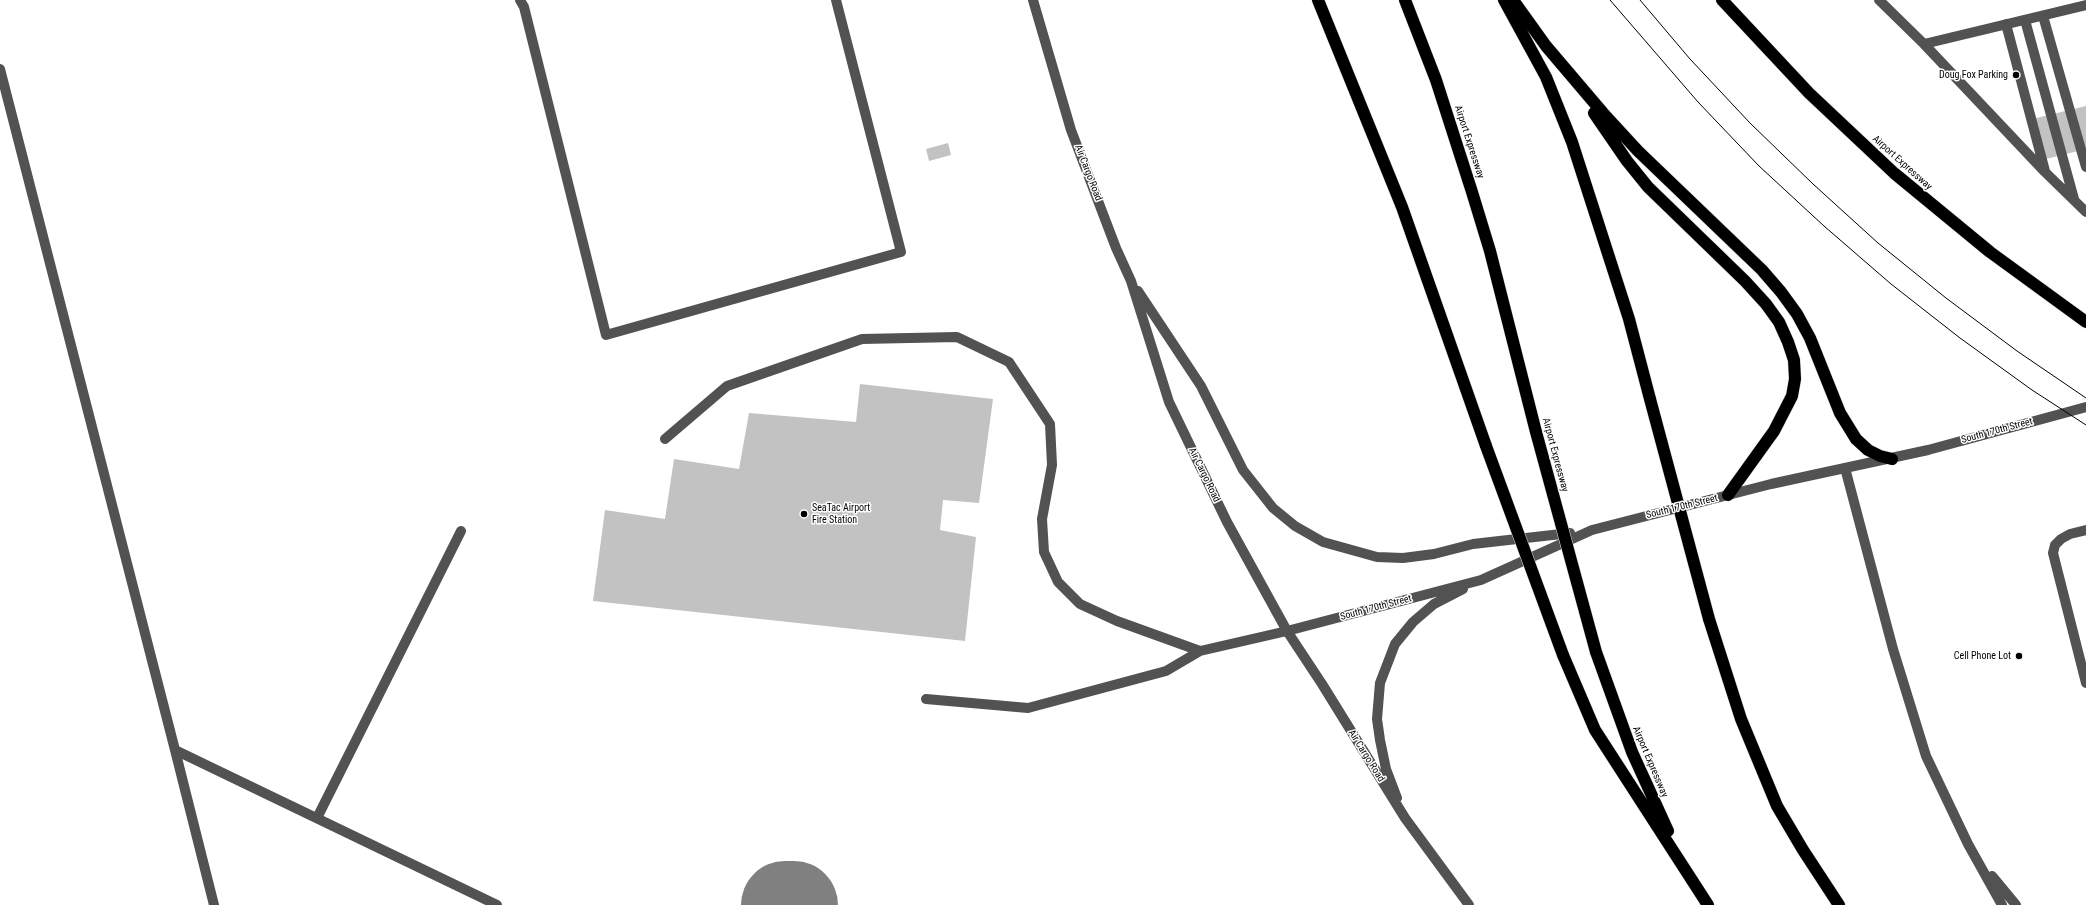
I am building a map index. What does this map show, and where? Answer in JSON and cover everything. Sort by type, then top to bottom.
[{"type":"highway","points":[[1318,0],[1402,207],[1486,446],[1563,655],[1595,730],[1708,905]]},
{"type":"highway","name":"Airport Expressway","points":[[1405,0],[1436,80],[1472,192],[1596,652],[1635,759],[1661,818],[1708,905]]},
{"type":"highway","points":[[1504,0],[1546,76],[1570,135],[1624,305],[1709,620],[1742,719],[1777,806],[1803,850],[1839,905]]},
{"type":"highway","points":[[1512,0],[1568,74],[1627,161],[1644,182],[1745,281],[1779,322],[1788,342],[1794,360],[1795,379],[1792,396],[1774,431],[1728,495]]},
{"type":"highway","name":"Airport Expressway","points":[[1722,0],[1809,93],[1894,173],[1990,252],[2086,322]]},
{"type":"highway","points":[[1568,74],[1638,151],[1762,270],[1781,292],[1797,314],[1810,338],[1840,413],[1856,439],[1868,450],[1880,456],[1892,458]]},
{"type":"street","points":[[520,0],[524,7],[606,335],[901,252],[836,0]]},
{"type":"street","name":"Air Cargo Road","points":[[1033,0],[1071,130],[1130,281],[1169,402],[1227,522],[1287,631],[1322,684],[1405,818],[1469,905]]},
{"type":"street","points":[[1879,0],[1924,44],[2045,172],[2086,212]]},
{"type":"street","points":[[1924,44],[2086,5]]},
{"type":"street","points":[[2043,16],[2086,168]]},
{"type":"street","points":[[2025,20],[2074,200]]},
{"type":"street","points":[[2006,24],[2045,172]]},
{"type":"street","points":[[0,70],[214,905]]},
{"type":"street","points":[[1130,281],[1201,386],[1243,470],[1273,508],[1295,526],[1322,542],[1377,557],[1403,558],[1434,554],[1473,544],[1592,530]]},
{"type":"street","points":[[665,439],[726,386],[862,339],[957,338],[1009,362],[1050,424],[1052,465],[1042,518],[1044,552],[1058,582],[1080,604],[1117,620],[1200,650]]},
{"type":"street","name":"South 170th Street","points":[[1200,650],[1287,631],[1481,580],[1592,530],[1771,484],[1892,458],[2086,407]]},
{"type":"street","points":[[1845,468],[1891,642],[1926,756],[1968,844],[2002,905]]},
{"type":"street","points":[[2086,530],[2070,534],[2060,539],[2055,545],[2053,553],[2086,683]]},
{"type":"street","points":[[317,818],[461,531]]},
{"type":"street","points":[[1405,818],[1386,769],[1380,740],[1377,719],[1380,683],[1395,644],[1413,622],[1434,604],[1481,580]]},
{"type":"street","points":[[926,699],[1028,708],[1166,672],[1200,650]]},
{"type":"street","points":[[175,750],[497,905]]},
{"type":"street","points":[[1968,844],[2000,888],[2016,905]]},
{"type":"building","points":[[2086,106],[2086,149],[2042,160],[2032,119]]},
{"type":"building","points":[[948,143],[951,155],[929,161],[926,149]]},
{"type":"building","name":"SeaTac Airport Fire Station","points":[[860,384],[993,399],[979,503],[943,500],[940,530],[976,537],[965,641],[593,601],[605,510],[665,519],[674,459],[739,469],[749,413],[856,422]]},
{"type":"taxiway","points":[[785,905],[794,905]]},
{"type":"tram line","points":[[1610,0],[1698,102],[1759,166],[1824,226],[1891,284],[1960,338],[2032,390],[2086,425]]},
{"type":"tram line","points":[[1640,0],[1690,59],[1750,123],[1813,184],[1878,243],[1946,298],[2017,351],[2086,398]]},
{"type":"place","name":"Doug Fox Parking","points":[[2016,75]]},
{"type":"place","name":"SeaTac Airport Fire Station","points":[[804,514]]},
{"type":"place","name":"Cell Phone Lot","points":[[2019,656]]}]
